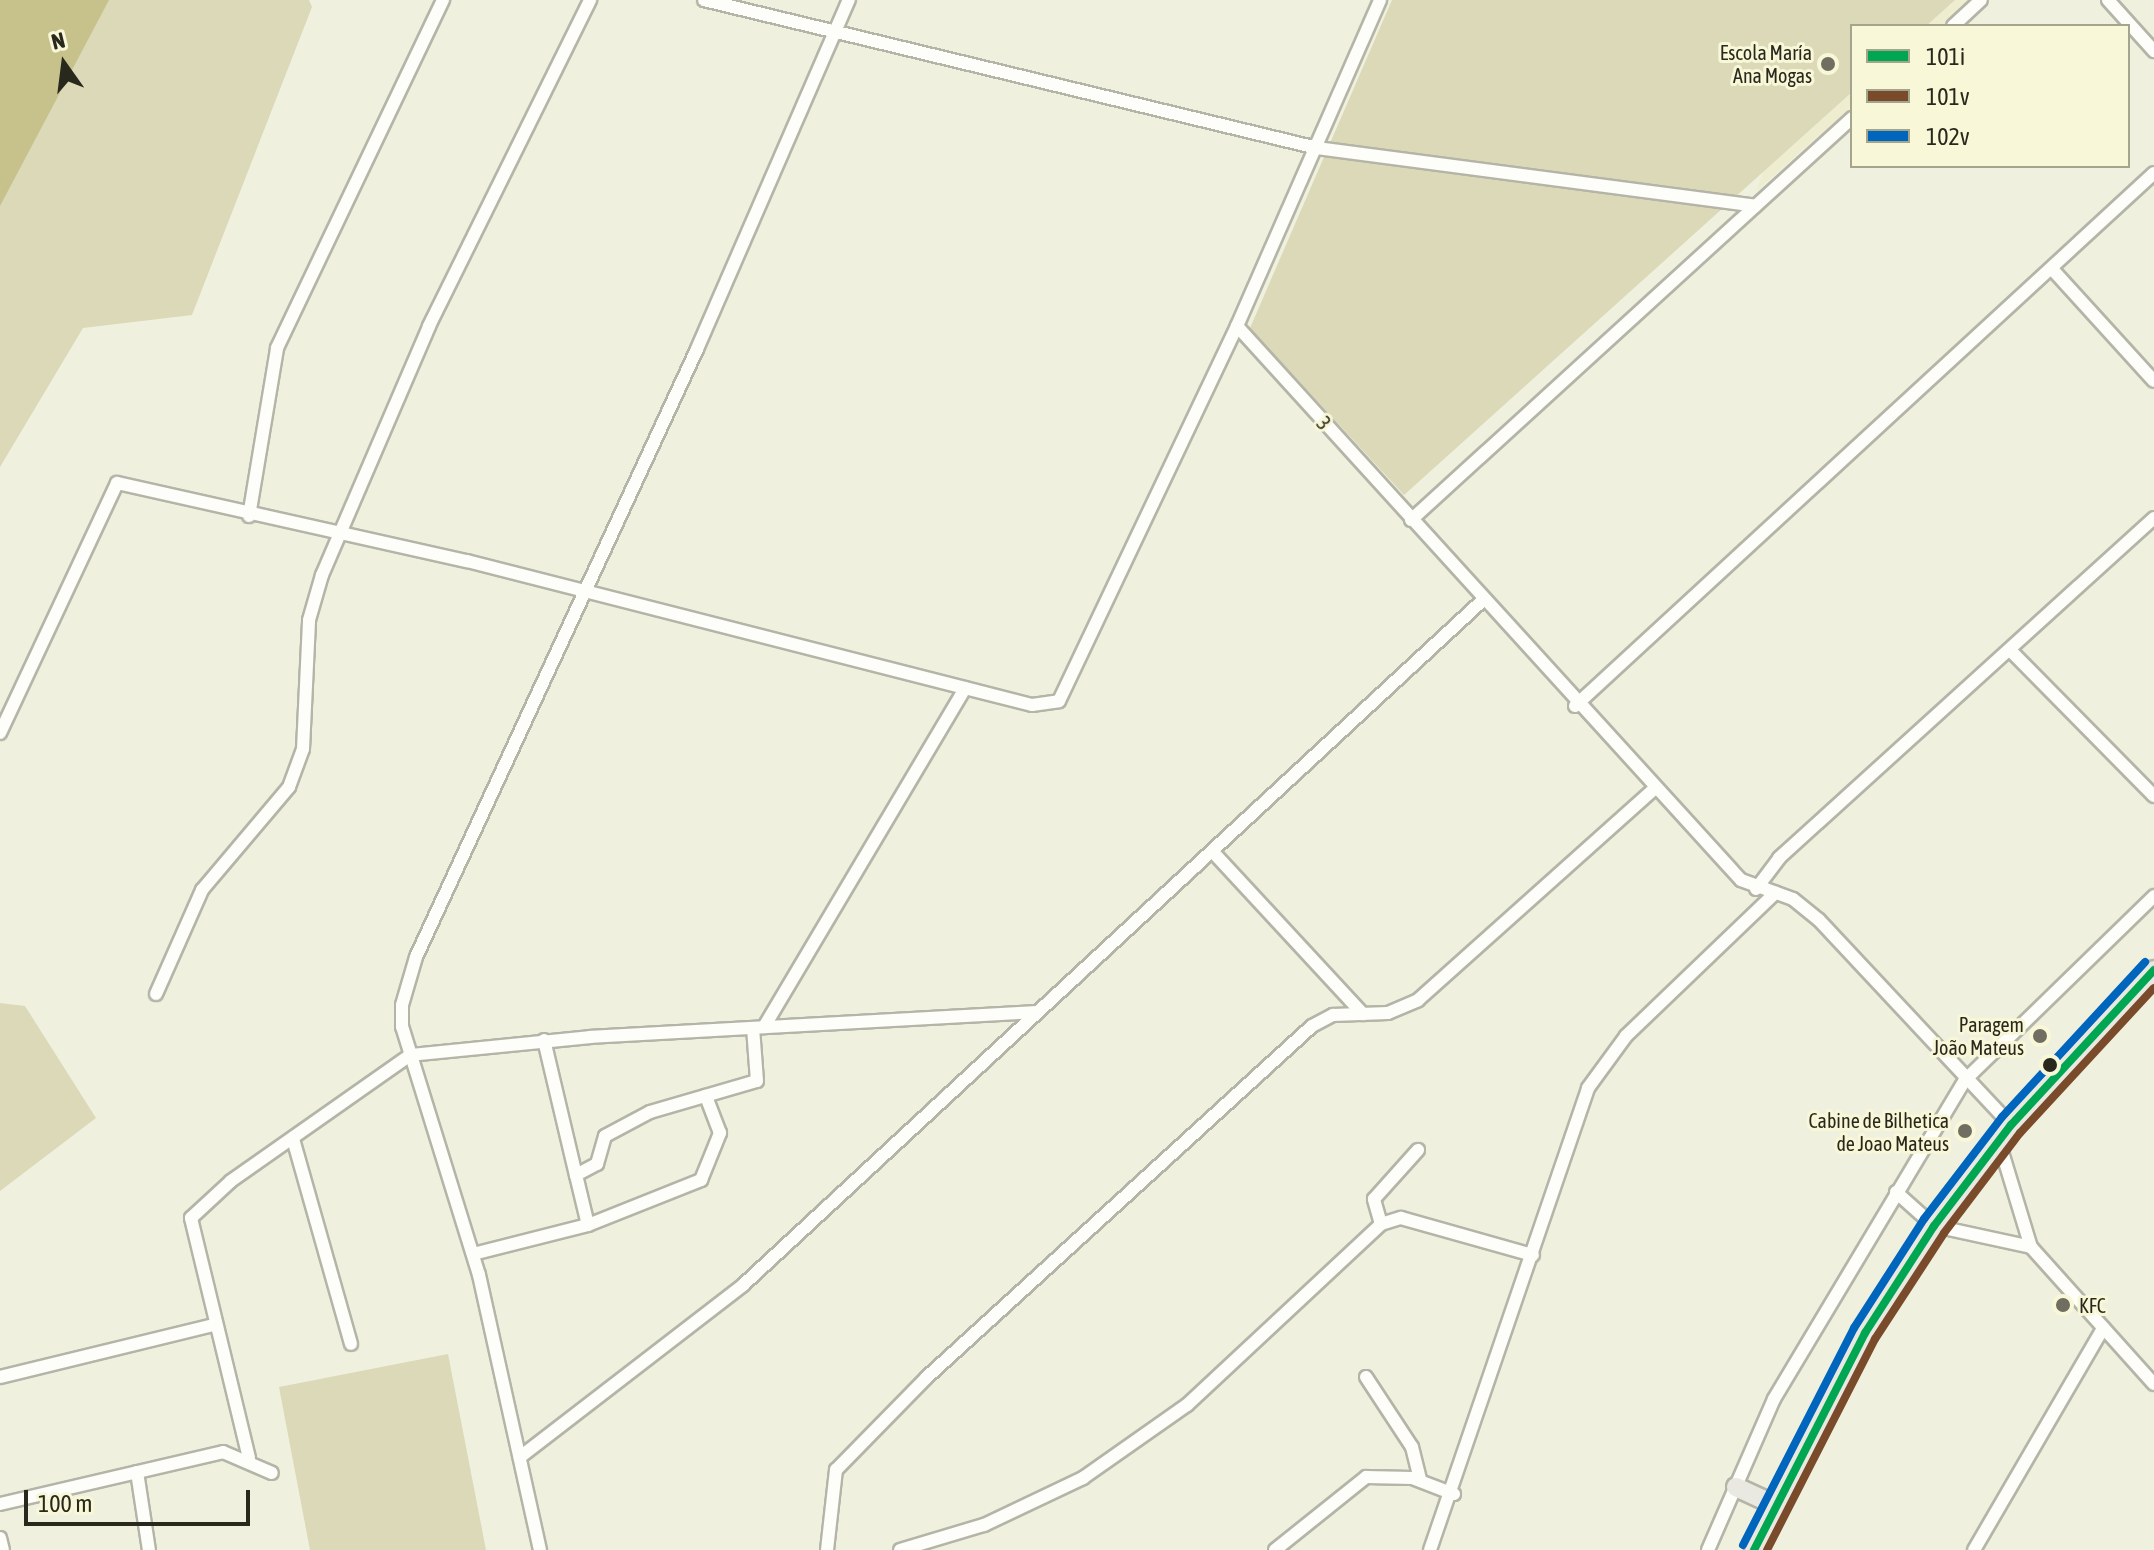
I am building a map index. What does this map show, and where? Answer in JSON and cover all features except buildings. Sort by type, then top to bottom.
[{"type":"main road","points":[[1754,1550],[1865,1333],[1934,1226],[2011,1125],[2154,970]]},
{"type":"main road","points":[[1736,1487],[1775,1505]]},
{"type":"street","points":[[249,516],[277,348],[443,0]]},
{"type":"street","points":[[156,994],[215,869],[289,787],[303,749],[309,620],[340,533],[429,326],[590,0]]},
{"type":"street","points":[[704,0],[1317,148],[1755,206]]},
{"type":"street","points":[[540,1550],[473,1254],[410,1055],[402,1005],[416,957],[586,593],[849,0]]},
{"type":"street","points":[[0,733],[117,483],[249,516],[340,533],[1032,705],[1059,701],[1237,326],[1380,0]]},
{"type":"street","points":[[1955,24],[1981,0]]},
{"type":"street","points":[[2108,0],[2130,24]]},
{"type":"street","points":[[2130,24],[2154,51]]},
{"type":"street","points":[[1411,520],[1850,120]]},
{"type":"street","points":[[1575,706],[2154,173]]},
{"type":"street","points":[[2052,269],[2154,381]]},
{"type":"street","name":"3","points":[[1237,326],[1575,706],[1756,889]]},
{"type":"street","points":[[2011,1125],[1965,1080],[1819,920],[1775,893],[1756,889],[1779,858],[2154,518]]},
{"type":"street","points":[[520,1457],[743,1285],[1483,600]]},
{"type":"street","points":[[2010,650],[2154,796]]},
{"type":"street","points":[[576,1175],[597,1164],[605,1136],[706,1096],[757,1081],[759,1028],[965,688]]},
{"type":"street","points":[[827,1550],[830,1491],[846,1454],[1312,1026],[1333,1015],[1363,1014],[1418,1000],[1654,789]]},
{"type":"street","points":[[1213,852],[1363,1014]]},
{"type":"street","points":[[1430,1550],[1454,1494],[1600,1063],[1775,893]]},
{"type":"street","points":[[1708,1550],[1774,1399],[1965,1080],[2154,896]]},
{"type":"street","points":[[249,1458],[214,1325],[191,1218],[293,1139],[410,1055],[544,1040],[1035,1012]]},
{"type":"street","points":[[544,1040],[588,1225]]},
{"type":"street","points":[[473,1254],[588,1225],[701,1180],[720,1133],[706,1096]]},
{"type":"street","points":[[293,1139],[351,1344]]},
{"type":"street","points":[[1999,1142],[2031,1247],[2154,1384]]},
{"type":"street","points":[[1381,1224],[1374,1199],[1418,1150]]},
{"type":"street","points":[[1896,1192],[1934,1226],[2031,1247]]},
{"type":"street","points":[[900,1550],[984,1525],[1083,1478],[1187,1405],[1381,1224],[1401,1218],[1533,1255]]},
{"type":"street","points":[[0,1377],[214,1325]]},
{"type":"street","points":[[1974,1550],[2103,1328]]},
{"type":"street","points":[[1366,1377],[1412,1447],[1420,1480]]},
{"type":"street","points":[[0,1504],[223,1452],[249,1458],[272,1473]]},
{"type":"street","points":[[137,1472],[149,1550]]},
{"type":"street","points":[[1275,1550],[1366,1477],[1420,1480],[1454,1494]]},
{"type":"street","points":[[0,1538],[3,1550]]},
{"type":"shaded area","points":[[0,0],[309,0],[312,7],[192,315],[83,328],[0,467]]},
{"type":"shaded area","points":[[0,0],[109,0],[0,206]]},
{"type":"shaded area","points":[[1392,0],[1955,0],[1928,24],[1850,24],[1850,94],[1404,495],[1250,328]]},
{"type":"shaded area","name":"Escola María Ana Mogas","points":[[1830,0],[1970,0],[1943,24],[1850,24],[1850,108],[1756,191]]},
{"type":"shaded area","points":[[0,1003],[25,1006],[96,1118],[0,1191]]},
{"type":"shaded area","points":[[448,1354],[486,1550],[310,1550],[279,1387]]},
{"type":"transit line","name":"102v","points":[[1743,1545],[1854,1328],[1924,1219],[2002,1117],[2145,962]]},
{"type":"transit line","name":"101i","points":[[1754,1550],[1865,1333],[1934,1226],[2011,1125],[2154,970]]},
{"type":"transit line","name":"101v","points":[[1767,1550],[1875,1339],[1944,1233],[2020,1133],[2154,988]]},
{"type":"place","name":"Escola María Ana Mogas","points":[[1828,64]]},
{"type":"place","name":"Paragem João Mateus","points":[[2040,1036]]},
{"type":"place","name":"Cabine de Bilhetica de Joao Mateus","points":[[1965,1131]]},
{"type":"place","name":"KFC","points":[[2063,1305]]}]
